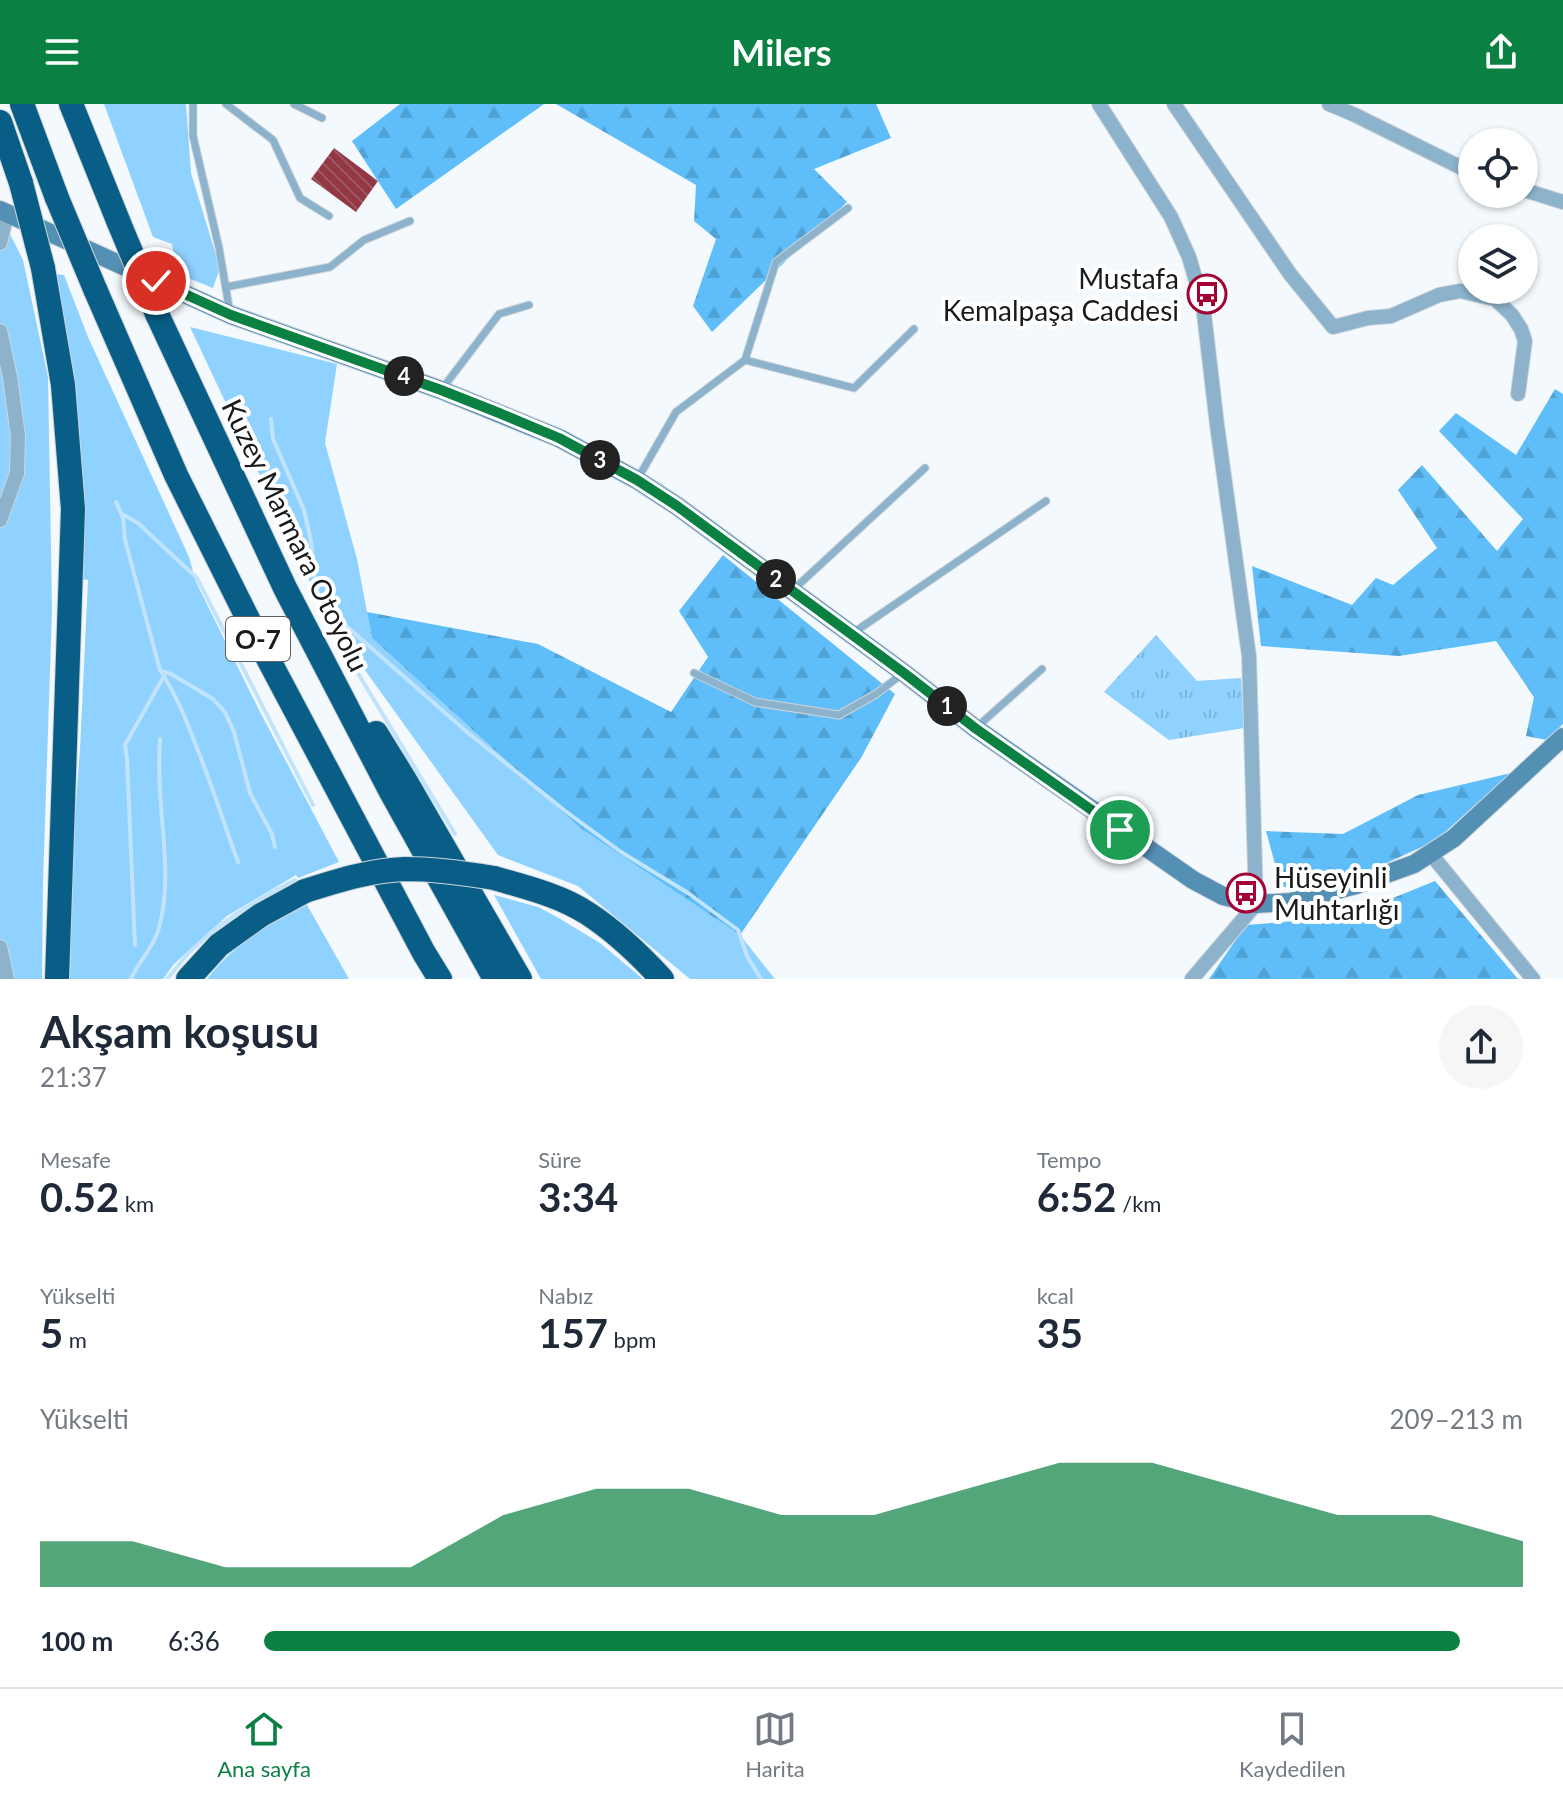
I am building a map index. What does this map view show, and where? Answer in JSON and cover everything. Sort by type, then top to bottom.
[{"type":"highway","name":"O-7","points":[[22,104],[57,198],[176,475],[249,622],[440,979]]},
{"type":"highway","name":"Kuzey Marmara Otoyolu","points":[[71,104],[157,314],[285,588],[391,792],[495,979]]},
{"type":"highway","points":[[0,122],[21,183],[43,268],[63,385],[73,509],[57,979]]},
{"type":"highway","points":[[285,588],[405,780],[520,979]]},
{"type":"highway","points":[[188,979],[219,945],[261,915],[305,891],[366,874],[403,869],[449,871],[494,878],[542,892],[586,912],[624,942],[662,979]]},
{"type":"main road","points":[[4,212],[231,315],[441,390],[559,438],[637,480],[677,506],[975,728],[1193,880],[1223,896],[1256,904],[1291,902],[1356,885],[1414,864],[1454,838],[1563,737]]},
{"type":"street","points":[[1099,104],[1171,217],[1189,257],[1203,305],[1249,656],[1256,904],[1192,979]]},
{"type":"street","points":[[1174,104],[1290,274],[1333,327],[1391,316],[1439,295],[1460,291],[1495,299],[1512,315],[1525,341],[1518,394]]},
{"type":"street","points":[[1329,104],[1458,166]]},
{"type":"street","points":[[1538,194],[1563,202]]},
{"type":"street","points":[[0,243],[4,212]]},
{"type":"street","points":[[0,331],[18,436],[17,473],[0,520]]},
{"type":"street","points":[[1430,853],[1533,979]]},
{"type":"street","points":[[0,947],[7,979]]},
{"type":"lane","points":[[193,104],[193,136],[231,315]]},
{"type":"lane","points":[[226,104],[273,140],[300,198],[329,216]]},
{"type":"lane","points":[[294,104],[322,118]]},
{"type":"lane","points":[[637,480],[676,412],[745,360],[776,262],[848,208]]},
{"type":"lane","points":[[226,287],[330,267],[364,240],[410,221]]},
{"type":"lane","points":[[441,390],[499,314],[529,305]]},
{"type":"lane","points":[[745,360],[854,388],[914,329]]},
{"type":"lane","points":[[792,591],[925,468]]},
{"type":"lane","points":[[851,634],[1046,501]]},
{"type":"lane","points":[[975,728],[1042,669]]},
{"type":"lane","points":[[694,673],[755,702],[839,715],[876,694],[904,673]]},
{"type":"green space","points":[[104,104],[186,104],[191,173],[220,268],[213,288],[178,274],[172,244],[153,237]]},
{"type":"green space","points":[[400,104],[544,104],[396,209],[352,141]]},
{"type":"green space","points":[[556,104],[876,104],[891,138],[814,169],[847,202],[712,332],[693,306],[716,239],[694,221],[696,185]]},
{"type":"green space","points":[[0,225],[8,230],[23,260],[48,377],[52,609],[42,979],[0,979]]},
{"type":"green space","points":[[54,274],[64,275],[88,337],[189,557],[196,582],[339,862],[298,878],[296,875],[227,916],[174,964],[163,979],[70,979],[73,843],[88,580],[82,579]]},
{"type":"green space","points":[[190,327],[337,364],[325,443],[357,559],[372,638],[580,828],[740,935],[775,979],[690,979],[578,886],[498,855],[326,616]]},
{"type":"green space","points":[[1555,389],[1563,394],[1563,724],[1547,740],[1526,736],[1534,697],[1496,641],[1399,656],[1261,646],[1252,566],[1352,605],[1376,578],[1393,585],[1437,548],[1398,490],[1422,465],[1497,551],[1523,519],[1439,431],[1456,413],[1516,455]]},
{"type":"green space","points":[[723,555],[895,694],[861,758],[740,935],[580,828],[372,638],[367,612],[538,644],[671,712],[708,657],[679,611]]},
{"type":"green space","points":[[1156,635],[1197,681],[1241,678],[1244,728],[1169,740],[1104,692]]},
{"type":"green space","points":[[1511,773],[1435,841],[1316,895],[1281,886],[1266,831],[1343,834],[1418,795]]},
{"type":"green space","points":[[1435,881],[1518,979],[1209,979],[1246,925],[1346,917]]},
{"type":"green space","points":[[494,895],[538,907],[557,917],[600,943],[643,979],[541,979]]},
{"type":"green space","points":[[307,905],[349,979],[207,979],[252,936]]},
{"type":"building","points":[[334,148],[378,181],[356,212],[311,179]]},
{"type":"waterway","points":[[271,419],[273,439],[304,510],[315,582],[322,605],[347,655],[455,834]]},
{"type":"waterway","points":[[116,502],[123,518],[125,540],[160,670],[186,720],[238,862]]},
{"type":"waterway","points":[[122,514],[138,523],[197,578],[313,805]]},
{"type":"waterway","points":[[329,621],[344,624],[467,732],[564,810],[738,930],[747,956],[761,979]]},
{"type":"waterway","points":[[161,671],[213,699],[225,712],[234,732],[250,793],[272,834],[275,847]]},
{"type":"waterway","points":[[135,945],[125,745],[164,676]]},
{"type":"waterway","points":[[131,979],[156,937],[162,914],[165,860],[159,776],[160,739]]},
{"type":"waterway","points":[[167,979],[192,950],[219,926],[295,880]]},
{"type":"place","name":"Mustafa Kemalpaşa Caddesi","points":[[1207,294]]},
{"type":"place","name":"Hüseyinli Muhtarlığı","points":[[1246,893]]},
{"type":"route","points":[[156,281],[231,315],[499,413],[559,438],[637,480],[677,506],[975,728],[1120,830]]}]
